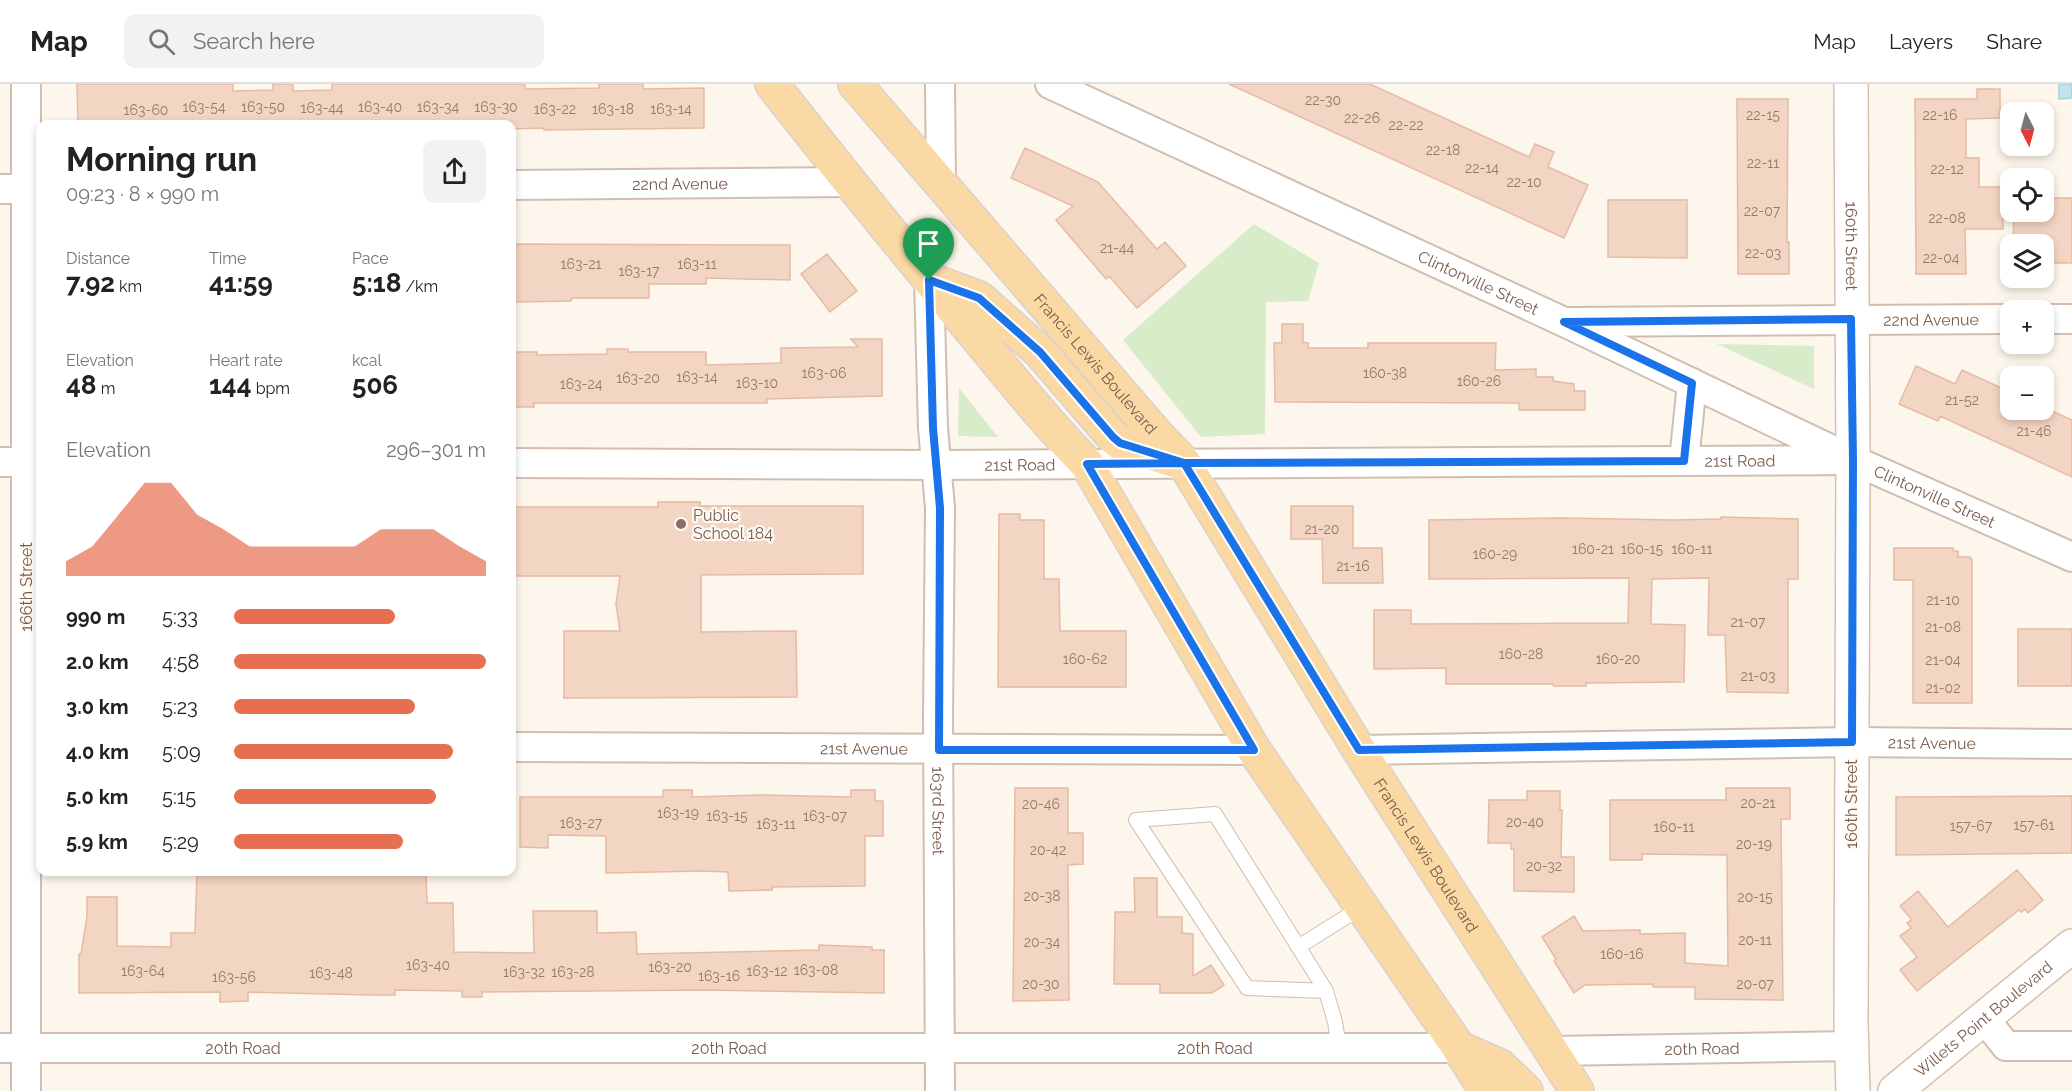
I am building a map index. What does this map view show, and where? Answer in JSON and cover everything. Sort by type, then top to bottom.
[{"type":"main road","points":[[772,84],[929,280],[1062,439],[1087,464],[1254,750],[1459,1048],[1486,1091]]},
{"type":"main road","name":"Francis Lewis Boulevard","points":[[855,84],[1158,436],[1184,463],[1359,750],[1576,1091]]},
{"type":"main road","points":[[929,280],[979,298],[1040,352],[1120,443],[1184,463]]},
{"type":"main road","points":[[1459,1048],[1500,1066],[1526,1091]]},
{"type":"street","name":"166th Street","points":[[26,84],[22,189],[22,744],[13,1048],[26,1091]]},
{"type":"street","points":[[940,84],[941,183]]},
{"type":"street","name":"Clintonville Street","points":[[1050,84],[1564,322],[1853,460],[2072,557]]},
{"type":"street","name":"160th Street","points":[[1851,84],[1853,460],[1851,1046],[1853,1091]]},
{"type":"street","name":"22nd Avenue","points":[[516,185],[849,182]]},
{"type":"street","name":"163rd Street","points":[[929,280],[933,428],[940,508],[940,1091]]},
{"type":"street","name":"22nd Avenue","points":[[1564,322],[2000,319]]},
{"type":"street","points":[[2054,319],[2072,319]]},
{"type":"street","points":[[1684,461],[1692,383]]},
{"type":"street","name":"21st Road","points":[[516,463],[936,465],[1853,460]]},
{"type":"street","name":"21st Avenue","points":[[1359,750],[1852,742],[2072,744]]},
{"type":"street","name":"21st Avenue","points":[[516,747],[1254,750]]},
{"type":"street","name":"Willets Point Boulevard","points":[[1895,1091],[2072,946]]},
{"type":"street","points":[[1984,1018],[2006,1046],[2072,1046]]},
{"type":"street","name":"20th Road","points":[[1552,1051],[1851,1046]]},
{"type":"street","name":"20th Road","points":[[13,1048],[1459,1048]]},
{"type":"lane","points":[[1326,991],[1247,988],[1136,820],[1215,814],[1326,991],[1339,1047]]},
{"type":"lane","points":[[1298,947],[1362,908]]},
{"type":"green space","points":[[1254,224],[1319,263],[1308,301],[1266,302],[1265,434],[1201,437],[1123,340]]},
{"type":"green space","points":[[1717,344],[1814,346],[1814,389]]},
{"type":"green space","points":[[959,388],[998,437],[958,436]]},
{"type":"water","points":[[2059,84],[2072,84],[2072,98],[2059,99]]},
{"type":"building","points":[[77,84],[233,84],[233,91],[273,90],[273,84],[293,84],[293,91],[332,90],[332,84],[525,84],[525,89],[599,88],[599,84],[643,84],[643,89],[704,88],[704,128],[516,129],[516,120],[78,120]]},
{"type":"building","points":[[1229,84],[1370,84],[1529,157],[1535,144],[1554,152],[1548,167],[1588,185],[1564,238]]},
{"type":"building","points":[[1977,89],[2000,89],[2000,118],[1966,119],[1966,158],[1979,158],[1979,187],[2000,187],[2000,222],[2003,222],[2003,229],[1965,229],[1966,274],[1916,274],[1915,99],[1977,99]]},
{"type":"building","points":[[1737,99],[1788,99],[1787,242],[1789,242],[1789,274],[1738,274]]},
{"type":"building","points":[[1025,148],[1098,182],[1157,249],[1165,242],[1186,266],[1137,308],[1109,276],[1106,279],[1056,220],[1073,206],[1011,178]]},
{"type":"building","points":[[2054,198],[2072,198],[2072,263],[2054,263],[2054,234],[2013,234],[2014,222],[2054,222]]},
{"type":"building","points":[[1608,200],[1687,200],[1687,258],[1608,257]]},
{"type":"building","points":[[516,244],[790,245],[790,280],[706,278],[706,284],[649,284],[649,298],[572,298],[571,301],[516,302]]},
{"type":"building","points":[[827,254],[857,291],[830,312],[801,274]]},
{"type":"building","points":[[1282,324],[1303,324],[1303,342],[1308,343],[1308,348],[1368,348],[1368,343],[1496,343],[1495,370],[1536,369],[1536,377],[1553,377],[1553,381],[1574,384],[1574,391],[1585,391],[1585,410],[1519,410],[1519,403],[1275,402],[1274,343],[1282,343]]},
{"type":"building","points":[[851,339],[882,339],[882,396],[767,399],[767,403],[534,403],[534,407],[516,407],[516,352],[537,352],[537,355],[607,354],[607,349],[628,349],[628,352],[706,352],[706,365],[781,363],[781,348],[858,347]]},
{"type":"building","points":[[1916,366],[1955,384],[1962,370],[2000,387],[2000,420],[2054,420],[2054,412],[2072,420],[2072,477],[1940,416],[1938,421],[1899,404]]},
{"type":"building","points":[[658,502],[700,502],[700,506],[863,506],[863,574],[701,575],[701,632],[796,631],[797,697],[564,698],[564,631],[620,631],[616,604],[620,576],[516,576],[516,507],[658,507]]},
{"type":"building","points":[[1291,506],[1353,506],[1353,548],[1382,548],[1383,583],[1323,583],[1322,539],[1291,539]]},
{"type":"building","points":[[999,514],[1020,514],[1020,520],[1044,520],[1044,579],[1059,579],[1060,631],[1126,631],[1126,687],[998,687]]},
{"type":"building","points":[[1721,517],[1798,519],[1798,579],[1788,579],[1788,693],[1727,692],[1725,635],[1708,635],[1709,578],[1652,579],[1651,624],[1685,625],[1684,682],[1586,683],[1586,686],[1446,684],[1446,668],[1374,669],[1374,610],[1411,610],[1411,624],[1628,623],[1629,578],[1429,579],[1429,520],[1561,518],[1674,520],[1721,519]]},
{"type":"building","points":[[1894,548],[1953,548],[1953,551],[1958,551],[1958,557],[1970,557],[1972,560],[1972,703],[1913,703],[1913,580],[1894,580]]},
{"type":"building","points":[[2018,629],[2072,629],[2072,686],[2018,686]]},
{"type":"building","points":[[1015,788],[1068,788],[1068,833],[1083,833],[1083,864],[1068,865],[1069,1000],[1013,1001]]},
{"type":"building","points":[[1726,788],[1790,788],[1790,819],[1781,819],[1783,1000],[1695,999],[1695,987],[1653,987],[1653,984],[1585,985],[1574,993],[1542,937],[1574,916],[1583,931],[1640,930],[1640,934],[1685,933],[1685,963],[1728,966],[1727,855],[1642,854],[1642,860],[1610,860],[1610,800],[1726,800]]},
{"type":"building","points":[[663,790],[692,790],[692,797],[761,795],[851,797],[851,790],[875,790],[875,801],[883,801],[883,836],[865,836],[865,886],[772,887],[772,890],[729,891],[728,872],[606,873],[606,836],[548,835],[548,848],[520,847],[520,797],[663,797]]},
{"type":"building","points":[[1527,791],[1560,791],[1561,857],[1574,857],[1574,892],[1514,891],[1514,849],[1511,849],[1511,843],[1488,843],[1489,800],[1527,800]]},
{"type":"building","points":[[2072,796],[2072,853],[1896,855],[1896,797]]},
{"type":"building","points":[[2017,870],[2043,900],[2028,913],[2025,909],[2021,912],[2019,910],[1917,991],[1900,970],[1917,957],[1900,936],[1911,928],[1907,923],[1912,920],[1900,906],[1918,891],[1948,927]]},
{"type":"building","points":[[197,876],[426,876],[427,903],[453,903],[454,952],[534,953],[533,911],[597,911],[597,933],[636,932],[637,954],[819,950],[819,945],[872,947],[872,950],[884,950],[884,993],[705,990],[482,992],[482,997],[462,997],[462,991],[395,990],[395,995],[248,992],[248,1001],[220,1002],[220,992],[79,993],[79,954],[81,954],[87,916],[87,897],[117,897],[117,946],[171,947],[171,933],[195,933]]},
{"type":"building","points":[[1134,878],[1157,878],[1157,917],[1182,917],[1182,933],[1193,934],[1193,976],[1211,965],[1224,985],[1212,993],[1160,993],[1160,984],[1114,984],[1115,912],[1135,912]]},
{"type":"place","name":"Public School 184","points":[[681,524]]},
{"type":"route","points":[[929,280],[933,428],[940,508],[939,750],[1254,750],[1087,464],[1184,463],[1359,750],[1852,742],[1851,319],[1564,322],[1692,383],[1684,461],[1184,463],[1120,443],[1040,352],[979,298],[929,280]]}]
